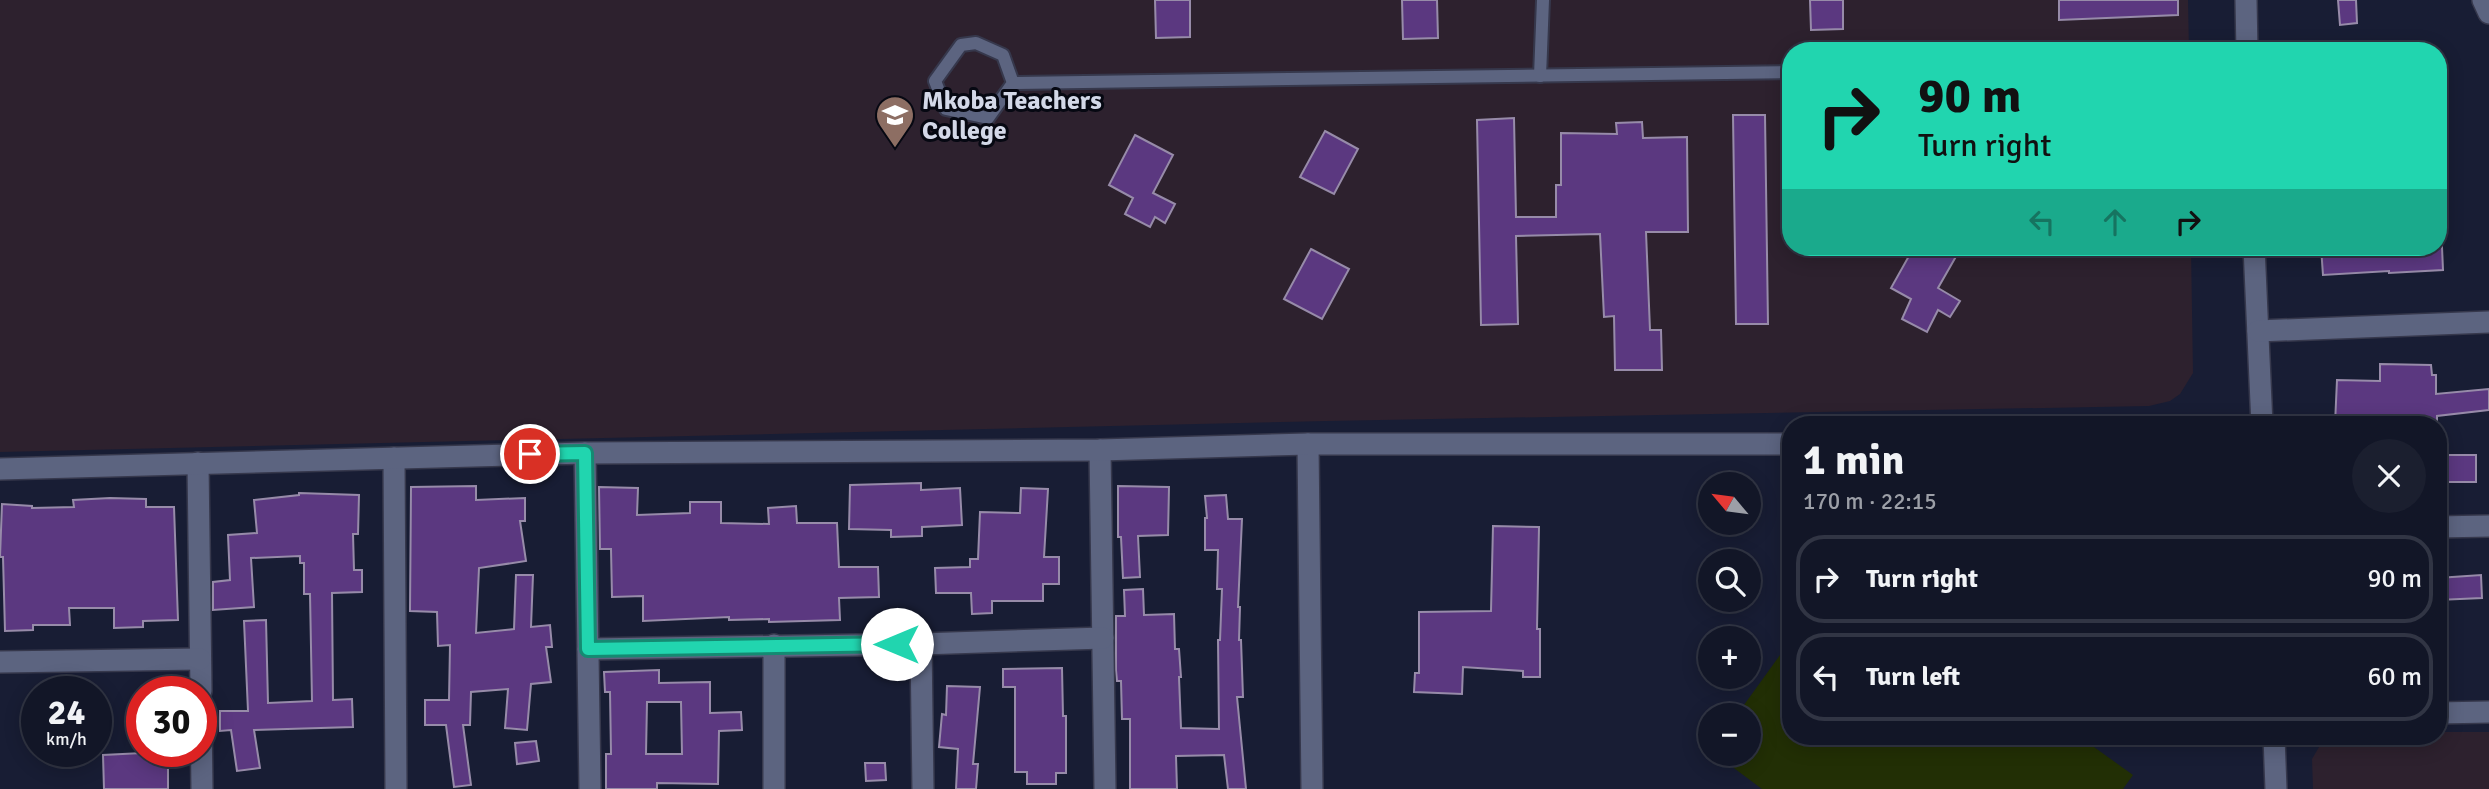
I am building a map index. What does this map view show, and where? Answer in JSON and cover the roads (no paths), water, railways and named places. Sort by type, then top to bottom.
[{"type":"street","points":[[2246,0],[2247,42]]},
{"type":"street","points":[[2483,0],[2489,13]]},
{"type":"street","points":[[2254,256],[2262,416]]},
{"type":"street","points":[[2258,331],[2489,322]]},
{"type":"street","points":[[0,469],[585,453],[1100,450],[1308,444],[1782,444]]},
{"type":"street","points":[[1308,444],[1312,789]]},
{"type":"street","points":[[1100,450],[1105,789]]},
{"type":"street","points":[[585,453],[590,789]]},
{"type":"street","points":[[394,458],[396,789]]},
{"type":"street","points":[[198,463],[201,676]]},
{"type":"street","points":[[2447,527],[2489,526]]},
{"type":"street","points":[[588,649],[921,644],[1103,638]]},
{"type":"street","points":[[921,644],[923,789]]},
{"type":"street","points":[[774,645],[774,789]]},
{"type":"street","points":[[0,662],[200,659]]},
{"type":"street","points":[[2447,713],[2489,712]]},
{"type":"street","points":[[2274,745],[2276,789]]},
{"type":"street","points":[[202,767],[202,789]]},
{"type":"lane","points":[[1540,76],[1543,0]]},
{"type":"lane","points":[[976,43],[1003,55],[1013,83],[988,118],[946,109],[935,81],[961,45],[976,43]]},
{"type":"lane","points":[[1013,83],[1782,72]]},
{"type":"place","name":"Mkoba Teachers College","points":[[895,149]]}]
